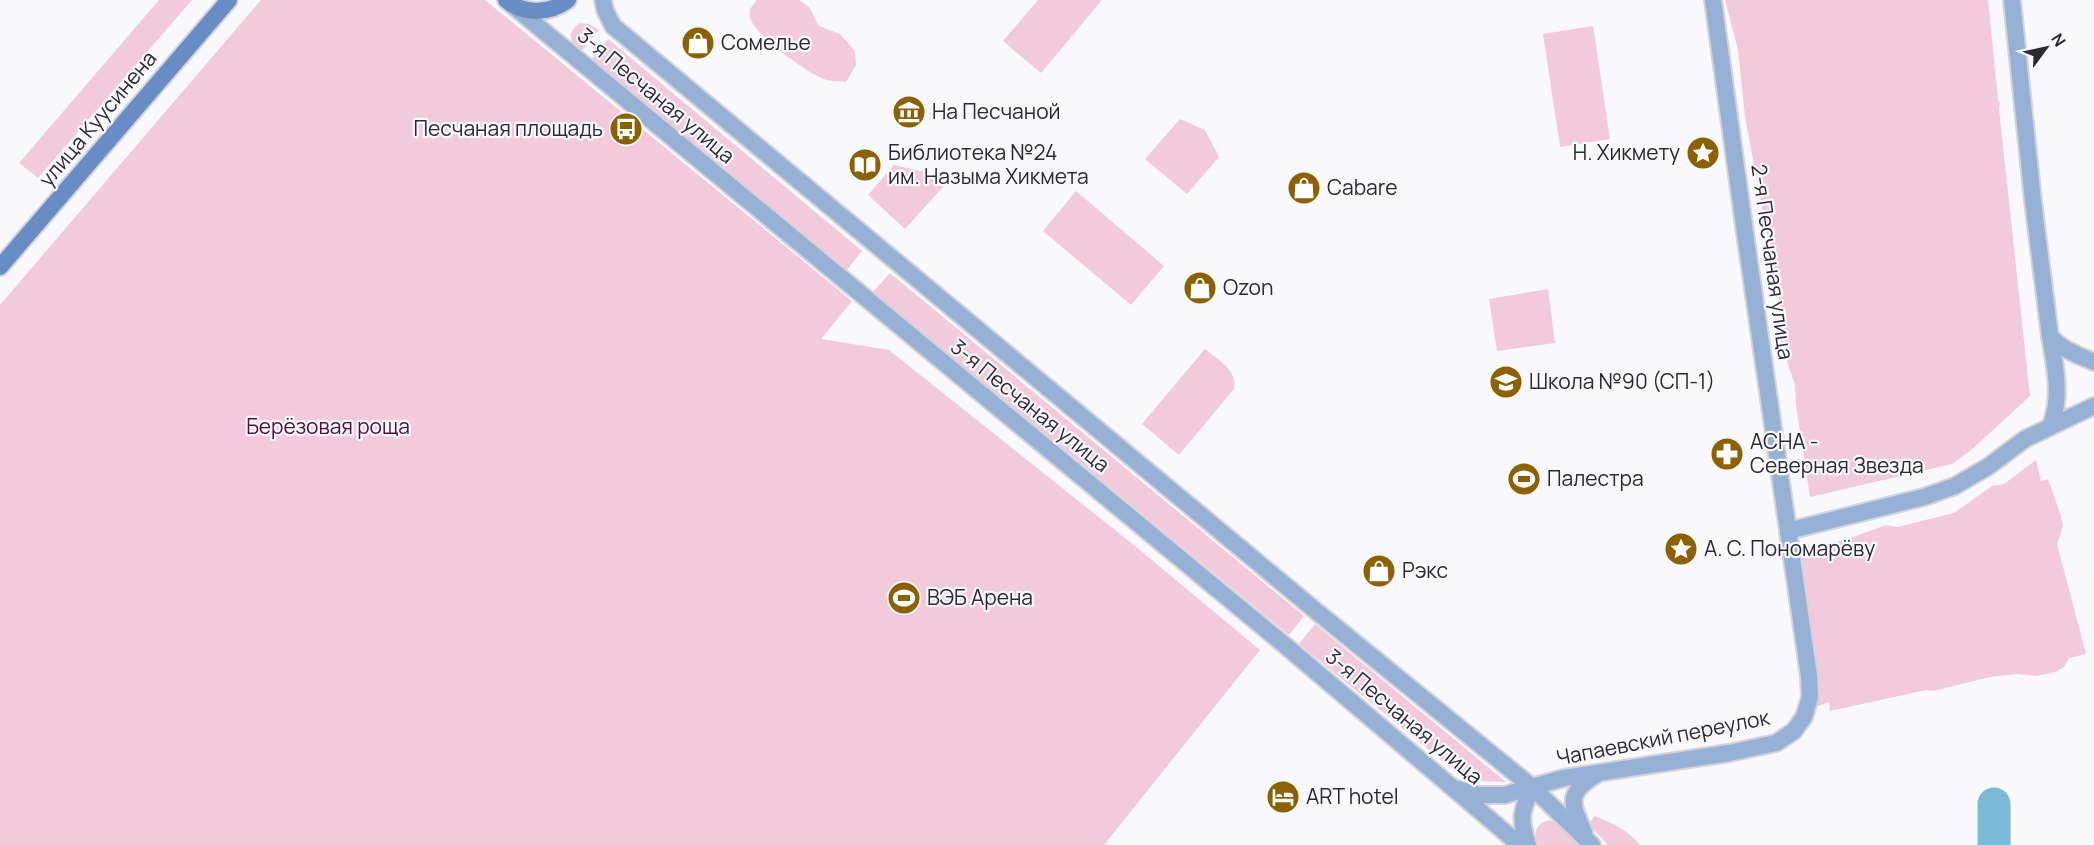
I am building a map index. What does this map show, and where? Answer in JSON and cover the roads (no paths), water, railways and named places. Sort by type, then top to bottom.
[{"type":"main road","name":"улица Куусинена","points":[[0,267],[229,0]]},
{"type":"main road","points":[[508,2],[526,10],[543,11],[555,9],[568,0]]},
{"type":"street","name":"3-я Песчаная улица","points":[[603,0],[605,10],[614,26],[1532,787],[1590,843]]},
{"type":"street","name":"2-я Песчаная улица","points":[[1713,0],[1788,531]]},
{"type":"street","points":[[2012,0],[2033,201],[2058,390],[2056,412],[2051,425]]},
{"type":"street","name":"3-я Песчаная улица","points":[[508,2],[1279,640],[1520,845]]},
{"type":"street","points":[[2050,336],[2067,351],[2094,362]]},
{"type":"street","points":[[1788,531],[1924,497],[1955,486],[1989,466],[2025,439],[2094,406]]},
{"type":"street","name":"Чапаевский переулок","points":[[1454,788],[1478,795],[1505,795],[1564,778],[1729,753],[1776,743],[1794,731],[1804,717],[1810,697],[1788,531]]},
{"type":"street","points":[[1590,843],[1572,801],[1575,792],[1583,783],[1601,772]]},
{"type":"street","points":[[1528,845],[1523,831],[1522,810],[1532,787]]},
{"type":"waterway","points":[[1994,804],[1994,845]]},
{"type":"place","name":"Сомелье","points":[[698,43]]},
{"type":"place","name":"На Песчаной","points":[[909,112]]},
{"type":"place","name":"Песчаная площадь","points":[[626,129]]},
{"type":"place","name":"Н. Хикмету","points":[[1703,153]]},
{"type":"place","name":"Библиотека №24 им. Назыма Хикмета","points":[[865,165]]},
{"type":"place","name":"Cabare","points":[[1304,188]]},
{"type":"place","name":"Ozon","points":[[1200,288]]},
{"type":"place","name":"Школа №90 (СП-1)","points":[[1506,382]]},
{"type":"place","name":"АСНА - Северная Звезда","points":[[1727,454]]},
{"type":"place","name":"Палестра","points":[[1524,479]]},
{"type":"place","name":"А. С. Пономарёву","points":[[1681,549]]},
{"type":"place","name":"Рэкс","points":[[1379,571]]},
{"type":"place","name":"ВЭБ Арена","points":[[904,598]]},
{"type":"place","name":"ART hotel","points":[[1283,797]]},
{"type":"park label","name":"Берёзовая роща","points":[[328,427]]}]
